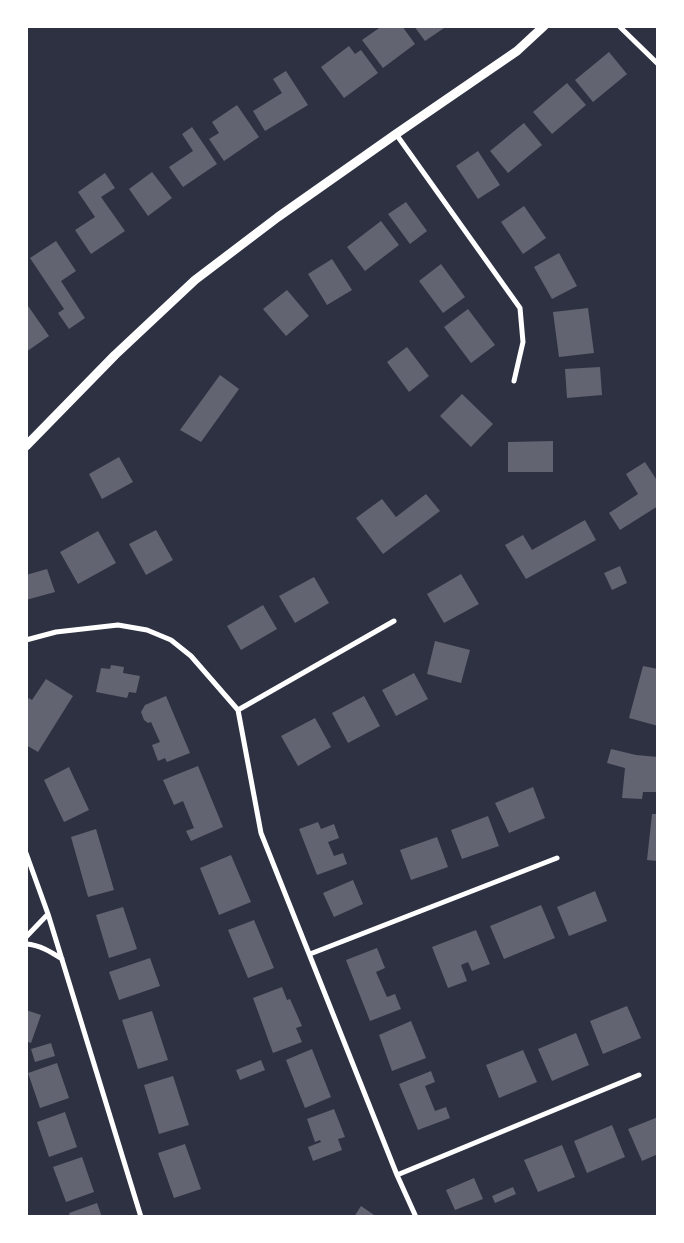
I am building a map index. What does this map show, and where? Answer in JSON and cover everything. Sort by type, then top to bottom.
[{"type":"street","points":[[26,446],[108,362],[195,280],[278,217],[517,51],[544,26]]},
{"type":"street","points":[[619,26],[658,64]]},
{"type":"street","points":[[396,134],[520,308],[523,342],[514,381]]},
{"type":"street","points":[[238,710],[394,621]]},
{"type":"street","points":[[26,640],[56,632],[118,625],[147,630],[171,640],[191,656],[238,710],[261,833],[397,1175],[416,1217]]},
{"type":"street","points":[[26,853],[48,914],[141,1217]]},
{"type":"street","points":[[310,954],[557,858]]},
{"type":"street","points":[[26,937],[48,914]]},
{"type":"street","points":[[26,944],[33,944],[62,959]]},
{"type":"street","points":[[397,1175],[639,1075]]},
{"type":"building","points":[[382,26],[402,26],[415,44],[383,68],[362,40]]},
{"type":"building","points":[[414,26],[447,26],[425,41]]},
{"type":"building","points":[[349,46],[355,54],[361,50],[378,73],[344,98],[321,67]]},
{"type":"building","points":[[609,52],[627,74],[593,102],[575,80]]},
{"type":"building","points":[[286,71],[308,105],[265,131],[253,111],[282,93],[273,79]]},
{"type":"building","points":[[567,83],[586,105],[552,134],[533,112]]},
{"type":"building","points":[[237,105],[259,137],[224,161],[209,139],[219,133],[212,122]]},
{"type":"building","points":[[524,123],[542,145],[508,173],[490,151]]},
{"type":"building","points":[[192,127],[217,164],[183,187],[169,167],[193,151],[182,134]]},
{"type":"building","points":[[478,151],[500,185],[478,199],[456,166]]},
{"type":"building","points":[[152,172],[172,198],[148,216],[129,189]]},
{"type":"building","points":[[105,173],[115,188],[101,197],[125,231],[91,254],[75,230],[95,217],[78,192]]},
{"type":"building","points":[[406,202],[427,231],[410,244],[388,214]]},
{"type":"building","points":[[524,206],[546,238],[523,254],[501,222]]},
{"type":"building","points":[[381,221],[399,245],[365,271],[347,247]]},
{"type":"building","points":[[56,241],[76,271],[61,281],[85,318],[69,329],[58,313],[64,309],[30,258]]},
{"type":"building","points":[[559,253],[577,286],[552,299],[534,267]]},
{"type":"building","points":[[332,259],[352,290],[327,305],[308,274]]},
{"type":"building","points":[[441,264],[465,297],[443,313],[419,281]]},
{"type":"building","points":[[287,290],[309,316],[286,336],[263,309]]},
{"type":"building","points":[[26,303],[49,336],[26,352]]},
{"type":"building","points":[[588,308],[594,353],[559,357],[553,312]]},
{"type":"building","points":[[468,309],[495,345],[471,363],[444,327]]},
{"type":"building","points":[[407,347],[429,376],[409,392],[387,362]]},
{"type":"building","points":[[600,367],[602,395],[567,398],[565,369]]},
{"type":"building","points":[[220,375],[239,389],[201,442],[180,430]]},
{"type":"building","points":[[462,394],[493,424],[471,447],[440,416]]},
{"type":"building","points":[[553,441],[553,472],[508,472],[508,442]]},
{"type":"building","points":[[119,457],[133,482],[102,499],[89,474]]},
{"type":"building","points":[[645,462],[658,482],[658,506],[620,530],[609,513],[638,494],[626,474]]},
{"type":"building","points":[[426,494],[440,511],[383,554],[356,518],[382,499],[396,517]]},
{"type":"building","points":[[585,520],[596,540],[526,579],[505,545],[523,535],[532,550]]},
{"type":"building","points":[[156,530],[173,560],[146,575],[129,544]]},
{"type":"building","points":[[98,531],[116,563],[78,584],[60,552]]},
{"type":"building","points":[[620,566],[627,583],[612,590],[604,573]]},
{"type":"building","points":[[47,569],[55,592],[26,600],[26,575]]},
{"type":"building","points":[[461,574],[479,604],[444,623],[427,594]]},
{"type":"building","points":[[314,577],[329,603],[295,623],[279,596]]},
{"type":"building","points":[[263,605],[277,629],[241,650],[227,626]]},
{"type":"building","points":[[435,641],[470,650],[461,683],[427,674]]},
{"type":"building","points":[[111,665],[124,667],[123,673],[140,676],[136,693],[129,692],[127,698],[96,692],[101,668],[110,669]]},
{"type":"building","points":[[643,666],[658,669],[658,726],[629,718]]},
{"type":"building","points":[[414,673],[428,699],[396,716],[382,690]]},
{"type":"building","points":[[46,679],[73,696],[38,752],[26,745],[26,702],[29,698],[32,700]]},
{"type":"building","points":[[166,696],[190,753],[167,762],[165,758],[158,761],[152,745],[160,742],[151,722],[148,723],[144,720],[141,712],[145,705]]},
{"type":"building","points":[[364,696],[380,726],[348,743],[332,713]]},
{"type":"building","points":[[315,718],[331,747],[298,766],[281,736]]},
{"type":"building","points":[[611,749],[636,755],[658,757],[658,792],[643,792],[642,799],[622,798],[625,768],[607,763]]},
{"type":"building","points":[[198,766],[223,827],[191,841],[186,831],[194,828],[183,801],[174,805],[163,780]]},
{"type":"building","points":[[69,767],[89,810],[64,822],[44,780]]},
{"type":"building","points":[[533,787],[545,818],[509,833],[495,803]]},
{"type":"building","points":[[652,814],[658,814],[658,861],[647,860]]},
{"type":"building","points":[[488,816],[499,846],[462,859],[451,830]]},
{"type":"building","points":[[318,822],[321,829],[334,824],[339,838],[328,842],[334,856],[343,853],[347,864],[317,875],[299,829]]},
{"type":"building","points":[[96,829],[114,890],[88,897],[71,837]]},
{"type":"building","points":[[437,837],[448,867],[411,880],[400,850]]},
{"type":"building","points":[[231,855],[251,902],[219,915],[200,868]]},
{"type":"building","points":[[353,880],[363,904],[334,917],[323,893]]},
{"type":"building","points":[[595,891],[607,921],[569,936],[557,907]]},
{"type":"building","points":[[541,905],[555,938],[504,959],[490,926]]},
{"type":"building","points":[[123,907],[137,949],[109,958],[96,915]]},
{"type":"building","points":[[254,920],[274,968],[248,978],[228,930]]},
{"type":"building","points":[[476,930],[490,964],[472,971],[468,962],[461,965],[467,981],[448,988],[432,947]]},
{"type":"building","points":[[377,948],[385,968],[376,972],[387,997],[395,994],[401,1009],[370,1021],[346,960]]},
{"type":"building","points":[[150,958],[160,986],[119,1000],[109,972]]},
{"type":"building","points":[[282,987],[287,1000],[290,999],[302,1026],[296,1028],[302,1042],[273,1053],[253,998]]},
{"type":"building","points":[[627,1006],[641,1038],[603,1054],[590,1021]]},
{"type":"building","points":[[26,1010],[41,1015],[31,1043],[26,1041]]},
{"type":"building","points":[[152,1011],[168,1060],[138,1069],[122,1020]]},
{"type":"building","points":[[411,1021],[426,1058],[392,1071],[379,1035]]},
{"type":"building","points":[[576,1033],[589,1065],[552,1081],[538,1049]]},
{"type":"building","points":[[51,1043],[55,1056],[35,1062],[31,1049]]},
{"type":"building","points":[[312,1049],[331,1097],[305,1108],[286,1060]]},
{"type":"building","points":[[523,1050],[537,1082],[499,1098],[486,1065]]},
{"type":"building","points":[[261,1060],[265,1070],[240,1080],[236,1070]]},
{"type":"building","points":[[57,1063],[69,1098],[40,1108],[28,1073]]},
{"type":"building","points":[[431,1071],[435,1082],[425,1086],[435,1111],[446,1107],[450,1118],[418,1130],[399,1084]]},
{"type":"building","points":[[173,1076],[189,1125],[159,1134],[144,1085]]},
{"type":"building","points":[[334,1109],[345,1137],[338,1139],[342,1150],[313,1161],[308,1147],[321,1142],[320,1140],[315,1142],[307,1119]]},
{"type":"building","points":[[65,1112],[77,1147],[49,1157],[37,1122]]},
{"type":"building","points":[[658,1117],[658,1154],[642,1161],[628,1129]]},
{"type":"building","points":[[612,1125],[625,1157],[587,1173],[574,1141]]},
{"type":"building","points":[[185,1144],[201,1189],[174,1198],[158,1153]]},
{"type":"building","points":[[562,1145],[575,1177],[538,1192],[524,1160]]},
{"type":"building","points":[[82,1157],[94,1192],[66,1202],[53,1167]]},
{"type":"building","points":[[474,1178],[483,1199],[455,1210],[446,1190]]},
{"type":"building","points":[[513,1187],[516,1194],[495,1203],[492,1196]]},
{"type":"building","points":[[97,1203],[102,1217],[70,1217],[69,1213]]},
{"type":"building","points":[[361,1206],[377,1217],[354,1217]]}]
